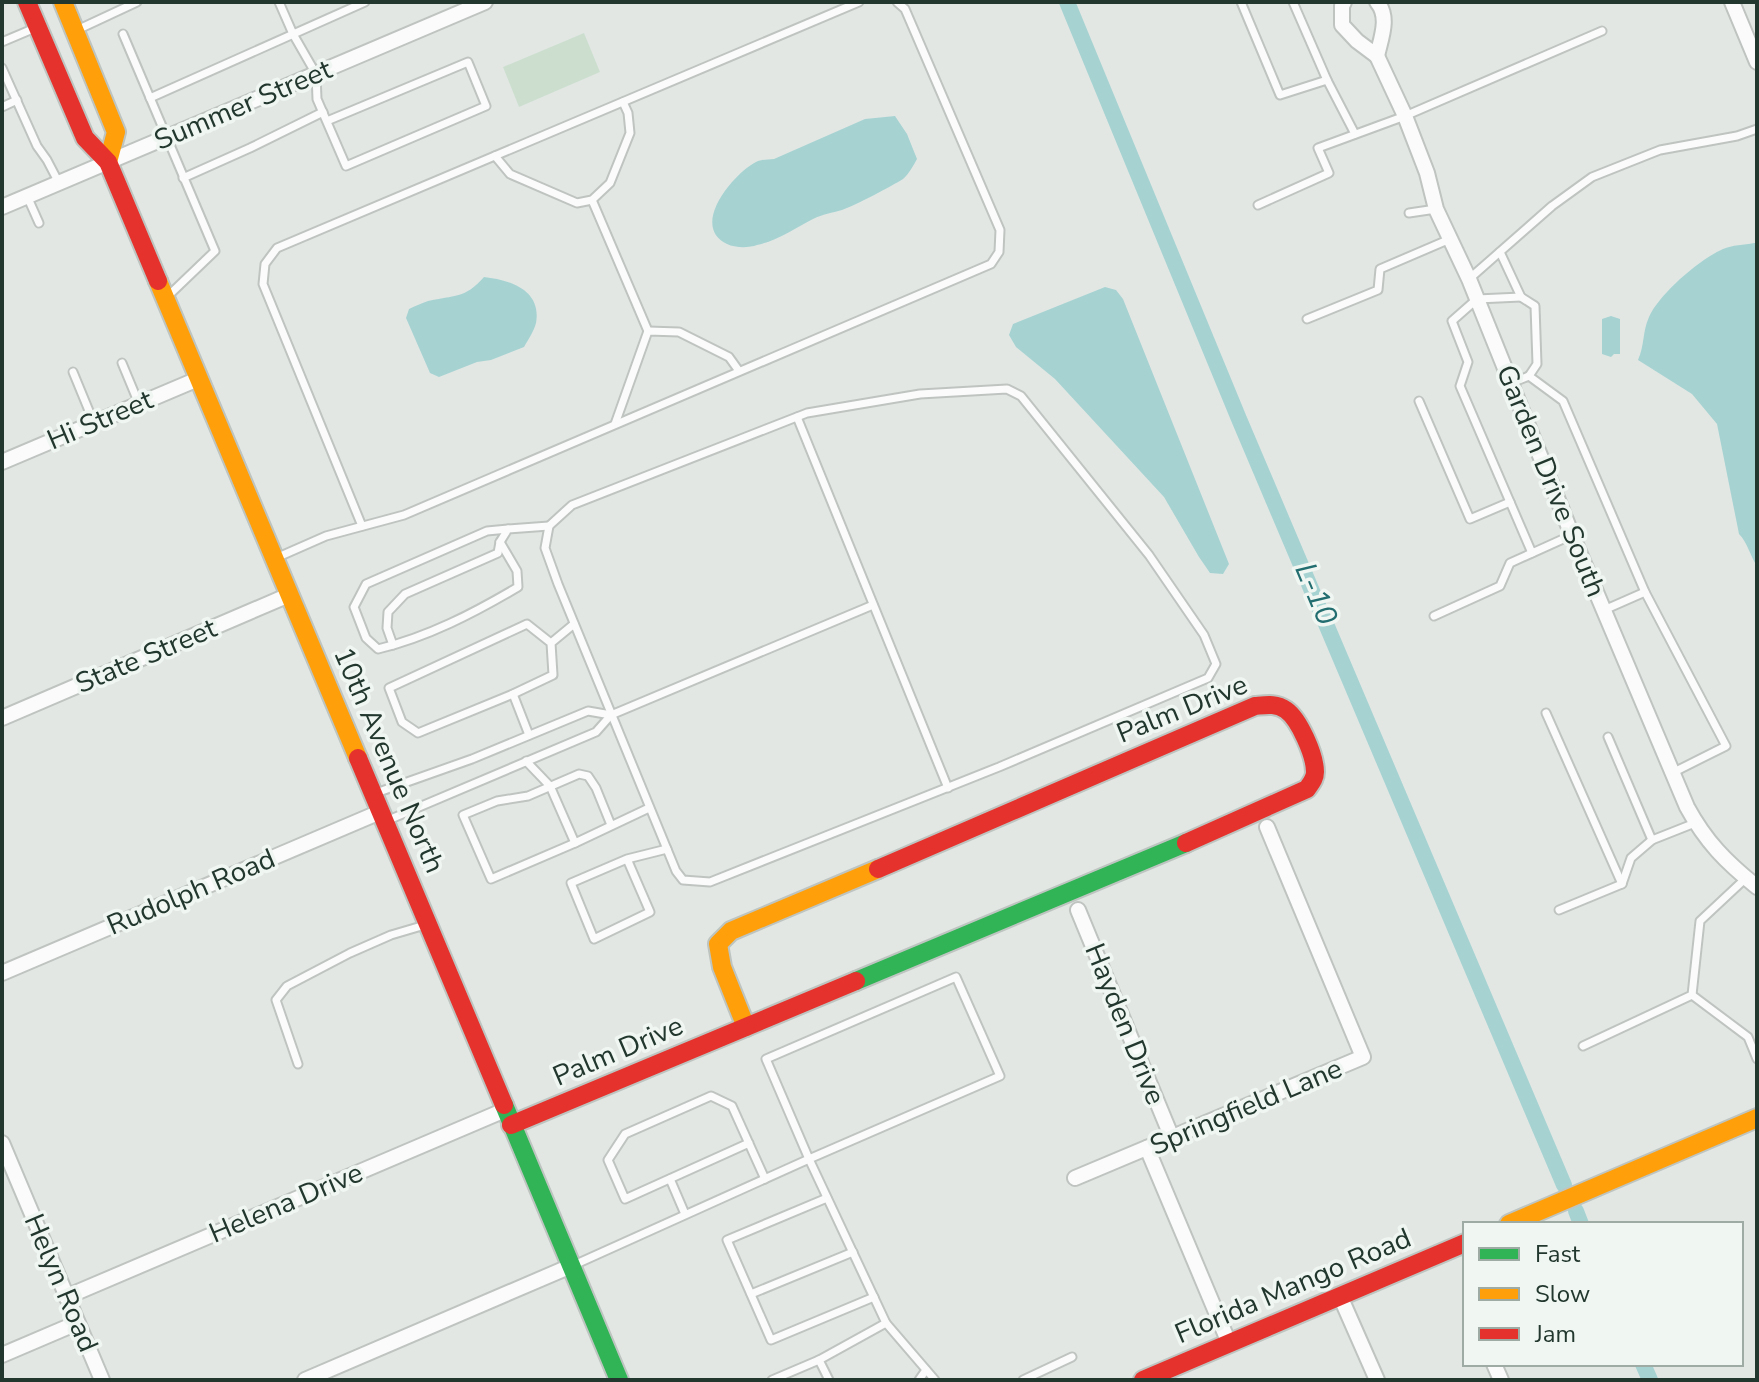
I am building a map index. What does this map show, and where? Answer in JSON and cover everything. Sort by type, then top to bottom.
[{"type":"street","name":"10th Avenue North","points":[[27,2],[85,138],[108,162],[619,1380]]},
{"type":"street","name":"10th Avenue North","points":[[63,2],[116,132],[108,162]]},
{"type":"street","name":"Summer Street","points":[[2,207],[485,2]]},
{"type":"street","name":"Garden Drive South","points":[[1344,2],[1342,25],[1377,56],[1405,116],[1427,173],[1436,209],[1469,279],[1572,535],[1695,823],[1714,850],[1752,882]]},
{"type":"street","points":[[1377,2],[1382,8],[1384,27],[1377,56]]},
{"type":"street","points":[[1732,2],[1757,62]]},
{"type":"street","name":"Hi Street","points":[[2,462],[198,379]]},
{"type":"street","name":"State Street","points":[[2,718],[289,595]]},
{"type":"street","name":"Palm Drive","points":[[508,1118],[746,1027],[1069,893],[1307,789],[1315,776],[1313,759],[1296,719],[1284,708],[1271,704],[1255,706],[731,931],[718,944],[722,967],[746,1027]]},
{"type":"street","name":"Rudolph Road","points":[[2,973],[382,817]]},
{"type":"street","name":"Springfield Lane","points":[[1075,1178],[1363,1057],[1267,827]]},
{"type":"street","name":"Hayden Drive","points":[[1078,910],[1172,1138]]},
{"type":"street","name":"Helena Drive","points":[[66,1297],[508,1118]]},
{"type":"street","points":[[1514,1222],[1757,1118]]},
{"type":"street","name":"Helyn Road","points":[[2,1143],[102,1380]]},
{"type":"street","name":"Hayden Drive","points":[[1147,1148],[1229,1343]]},
{"type":"street","name":"Florida Mango Road","points":[[1143,1380],[1463,1244]]},
{"type":"street","points":[[305,1380],[571,1266]]},
{"type":"street","points":[[1340,1296],[1377,1380]]},
{"type":"street","points":[[2,1355],[77,1323]]},
{"type":"lane","points":[[75,31],[137,2]]},
{"type":"lane","points":[[279,2],[316,74],[317,99],[346,166],[486,106],[468,62],[327,121]]},
{"type":"lane","points":[[150,98],[365,2]]},
{"type":"lane","points":[[362,526],[263,284],[265,264],[277,248],[859,2]]},
{"type":"lane","points":[[274,559],[326,536],[404,515],[991,264],[999,252],[1000,230],[905,9],[897,2]]},
{"type":"lane","points":[[1241,2],[1280,95],[1327,80]]},
{"type":"lane","points":[[1293,2],[1355,134]]},
{"type":"lane","points":[[2,42],[37,27]]},
{"type":"lane","points":[[1258,205],[1329,173],[1318,148],[1405,116],[1602,31]]},
{"type":"lane","points":[[123,34],[215,251],[165,299]]},
{"type":"lane","points":[[2,68],[37,146],[59,183]]},
{"type":"lane","points":[[2,107],[17,100]]},
{"type":"lane","points":[[495,156],[510,174],[577,203],[592,200],[610,183],[630,133],[628,113],[623,102]]},
{"type":"lane","points":[[183,178],[323,112]]},
{"type":"lane","points":[[1469,279],[1552,206],[1592,177],[1660,150],[1737,136],[1757,129]]},
{"type":"lane","points":[[27,196],[39,223]]},
{"type":"lane","points":[[592,200],[648,331],[615,424]]},
{"type":"lane","points":[[1409,213],[1436,209]]},
{"type":"lane","points":[[1307,319],[1378,290],[1380,269],[1450,239]]},
{"type":"lane","points":[[1500,252],[1521,297],[1535,306],[1537,364],[1529,376],[1511,383]]},
{"type":"lane","points":[[1521,297],[1477,299],[1452,321],[1468,362],[1460,386],[1532,553]]},
{"type":"lane","points":[[648,331],[679,332],[729,357],[739,371]]},
{"type":"lane","points":[[122,363],[139,404]]},
{"type":"lane","points":[[73,372],[94,423]]},
{"type":"lane","points":[[1529,376],[1563,401],[1645,592],[1726,746],[1672,773]]},
{"type":"lane","points":[[1007,389],[1021,396],[1149,555],[1204,635],[1216,664],[1208,678],[948,788],[710,882],[683,880],[676,871],[649,808],[545,548],[549,526],[572,505],[807,413],[920,394],[1007,389]]},
{"type":"lane","points":[[1419,401],[1470,519],[1510,502]]},
{"type":"lane","points":[[797,417],[948,788]]},
{"type":"lane","points":[[500,542],[517,571],[518,587],[483,608],[409,642],[378,649],[366,638],[354,607],[366,584],[487,531],[549,526]]},
{"type":"lane","points":[[393,645],[387,628],[388,612],[405,594],[498,553],[508,529]]},
{"type":"lane","points":[[1434,616],[1500,586],[1510,563],[1572,535]]},
{"type":"lane","points":[[1604,610],[1645,592]]},
{"type":"lane","points":[[382,817],[596,732],[611,715],[873,605]]},
{"type":"lane","points":[[527,624],[551,643],[553,675],[418,733],[402,722],[389,688],[527,624]]},
{"type":"lane","points":[[551,643],[574,624]]},
{"type":"lane","points":[[513,694],[529,735]]},
{"type":"lane","points":[[373,794],[472,759],[588,711],[611,715]]},
{"type":"lane","points":[[1546,713],[1622,884]]},
{"type":"lane","points":[[1608,737],[1652,840]]},
{"type":"lane","points":[[526,761],[550,786],[575,843]]},
{"type":"lane","points":[[611,825],[596,788],[588,776],[579,774],[528,796],[497,801],[463,815],[491,879],[649,808]]},
{"type":"lane","points":[[1559,910],[1622,884],[1631,858],[1652,840],[1695,823]]},
{"type":"lane","points":[[627,859],[650,912],[594,939],[571,883],[627,859],[667,849]]},
{"type":"lane","points":[[1692,995],[1700,921],[1752,882]]},
{"type":"lane","points":[[298,1064],[276,1000],[287,986],[391,935],[427,925]]},
{"type":"lane","points":[[571,1266],[809,1159],[1000,1076],[956,977],[766,1059],[809,1159],[886,1323],[935,1380]]},
{"type":"lane","points":[[1583,1046],[1692,995]]},
{"type":"lane","points":[[1692,995],[1748,1037],[1757,1059]]},
{"type":"lane","points":[[749,1143],[625,1199],[608,1160],[625,1134],[711,1096],[732,1106],[749,1143],[765,1179]]},
{"type":"lane","points":[[670,1179],[685,1214]]},
{"type":"lane","points":[[827,1198],[727,1240],[771,1340],[874,1297]]},
{"type":"lane","points":[[751,1294],[853,1252]]},
{"type":"lane","points":[[772,1380],[819,1360],[886,1323]]},
{"type":"lane","points":[[1023,1380],[1072,1357]]},
{"type":"lane","points":[[819,1360],[829,1380]]},
{"type":"lane","points":[[919,1380],[926,1370]]},
{"type":"lane","points":[[1043,1370],[1047,1380]]},
{"type":"green space","points":[[584,33],[600,72],[519,107],[503,67]]},
{"type":"water","points":[[895,116],[907,134],[917,159],[903,179],[842,210],[817,217],[764,243],[750,247],[734,246],[716,236],[712,225],[719,200],[747,168],[865,119]]},
{"type":"water","points":[[1757,243],[1757,566],[1739,534],[1717,424],[1692,394],[1638,360],[1649,317],[1671,288],[1692,269],[1723,249]]},
{"type":"water","points":[[484,277],[513,284],[534,302],[536,323],[524,347],[439,377],[430,373],[406,318],[409,309],[428,301],[465,293]]},
{"type":"water","points":[[1105,287],[1116,290],[1123,299],[1229,564],[1223,574],[1210,573],[1164,497],[1055,379],[1016,347],[1009,335],[1013,324]]},
{"type":"water","points":[[1611,316],[1620,319],[1620,354],[1611,357],[1602,354],[1602,319]]},
{"type":"waterway","name":"L-10","points":[[1067,2],[1239,419],[1564,1185]]},
{"type":"waterway","name":"L-10","points":[[1576,1211],[1580,1222]]},
{"type":"waterway","name":"L-10","points":[[1644,1366],[1650,1380]]},
{"type":"traffic: fast","points":[[856,981],[1186,843]]},
{"type":"traffic: fast","points":[[504,1105],[619,1380]]},
{"type":"traffic: slow","points":[[63,2],[116,132],[108,162]]},
{"type":"traffic: slow","points":[[158,281],[358,758]]},
{"type":"traffic: slow","points":[[746,1027],[722,967],[718,944],[731,931],[878,869]]},
{"type":"traffic: slow","points":[[1514,1222],[1757,1118]]},
{"type":"traffic: jam","points":[[27,2],[85,138],[108,162],[158,281]]},
{"type":"traffic: jam","points":[[878,869],[1255,706],[1275,705],[1286,710],[1301,729],[1312,756],[1315,774],[1307,789],[1186,843]]},
{"type":"traffic: jam","points":[[358,758],[504,1105]]},
{"type":"traffic: jam","points":[[511,1125],[856,981]]},
{"type":"traffic: jam","points":[[1143,1380],[1463,1244]]}]
